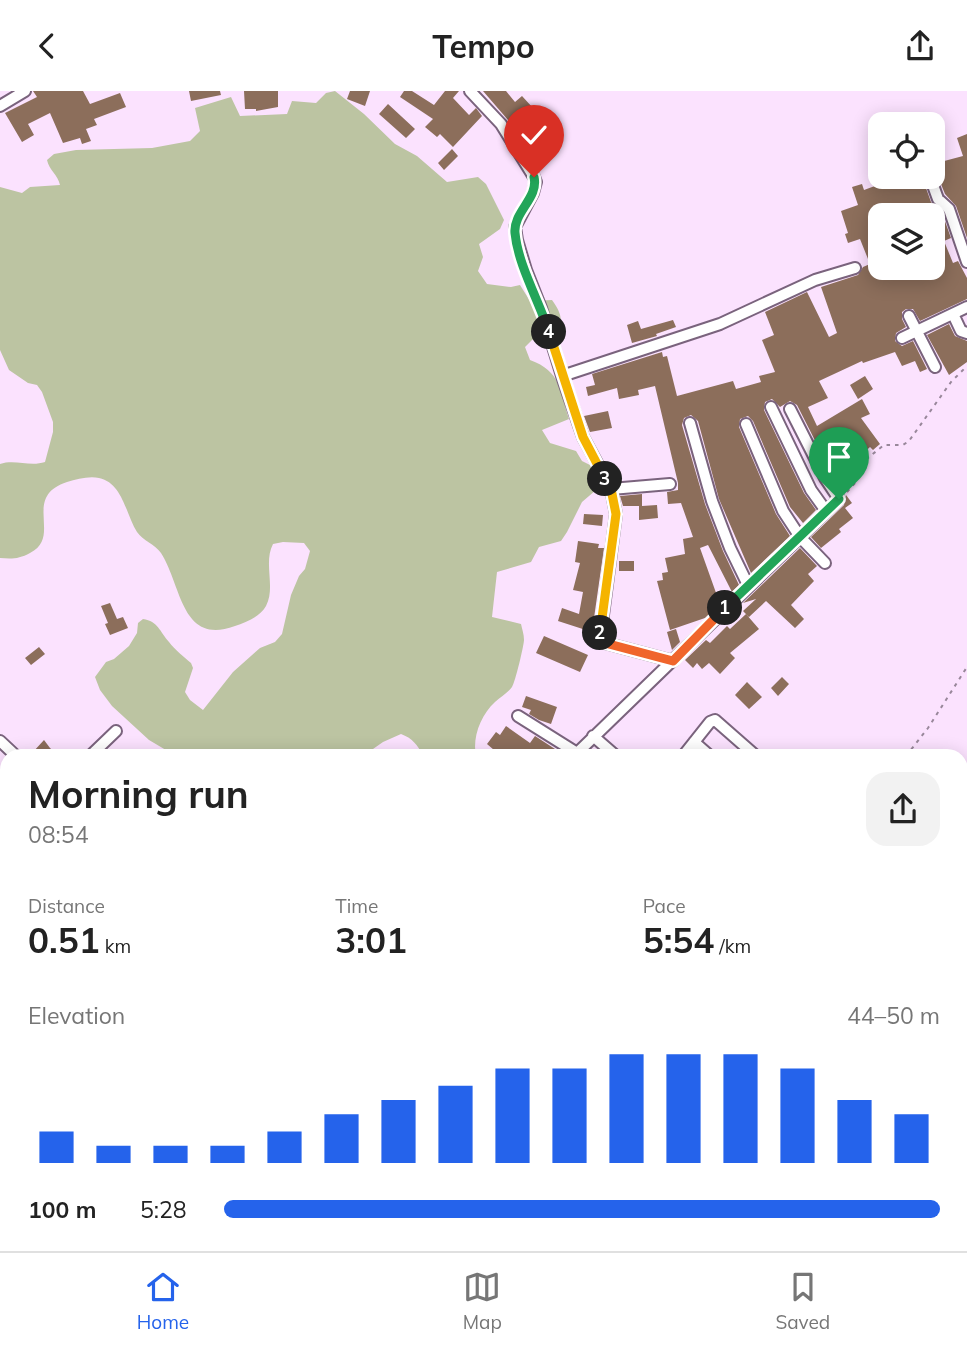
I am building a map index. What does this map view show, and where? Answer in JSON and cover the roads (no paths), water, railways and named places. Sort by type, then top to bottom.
[{"type":"street","points":[[0,106],[25,91]]},
{"type":"street","points":[[470,91],[501,124],[536,182],[533,193],[517,220],[515,233],[583,437],[611,489],[616,514],[600,638],[605,643],[673,661]]},
{"type":"street","points":[[934,189],[938,199],[949,209],[967,262]]},
{"type":"street","points":[[562,376],[720,324],[815,279],[855,268]]},
{"type":"street","points":[[902,338],[967,307]]},
{"type":"street","points":[[953,314],[961,331],[967,333]]},
{"type":"street","points":[[909,316],[935,367]]},
{"type":"street","points":[[771,407],[811,490],[826,511]]},
{"type":"street","points":[[581,749],[839,499],[824,478],[790,409]]},
{"type":"street","points":[[690,423],[712,501],[748,585]]},
{"type":"street","points":[[746,423],[783,511],[800,537],[825,563]]},
{"type":"street","points":[[611,489],[670,484]]},
{"type":"street","points":[[518,716],[566,749]]},
{"type":"street","points":[[688,749],[710,722],[715,720],[748,749]]},
{"type":"street","points":[[97,749],[116,731]]},
{"type":"street","points":[[593,736],[608,749]]},
{"type":"street","points":[[694,742],[702,749]]}]
